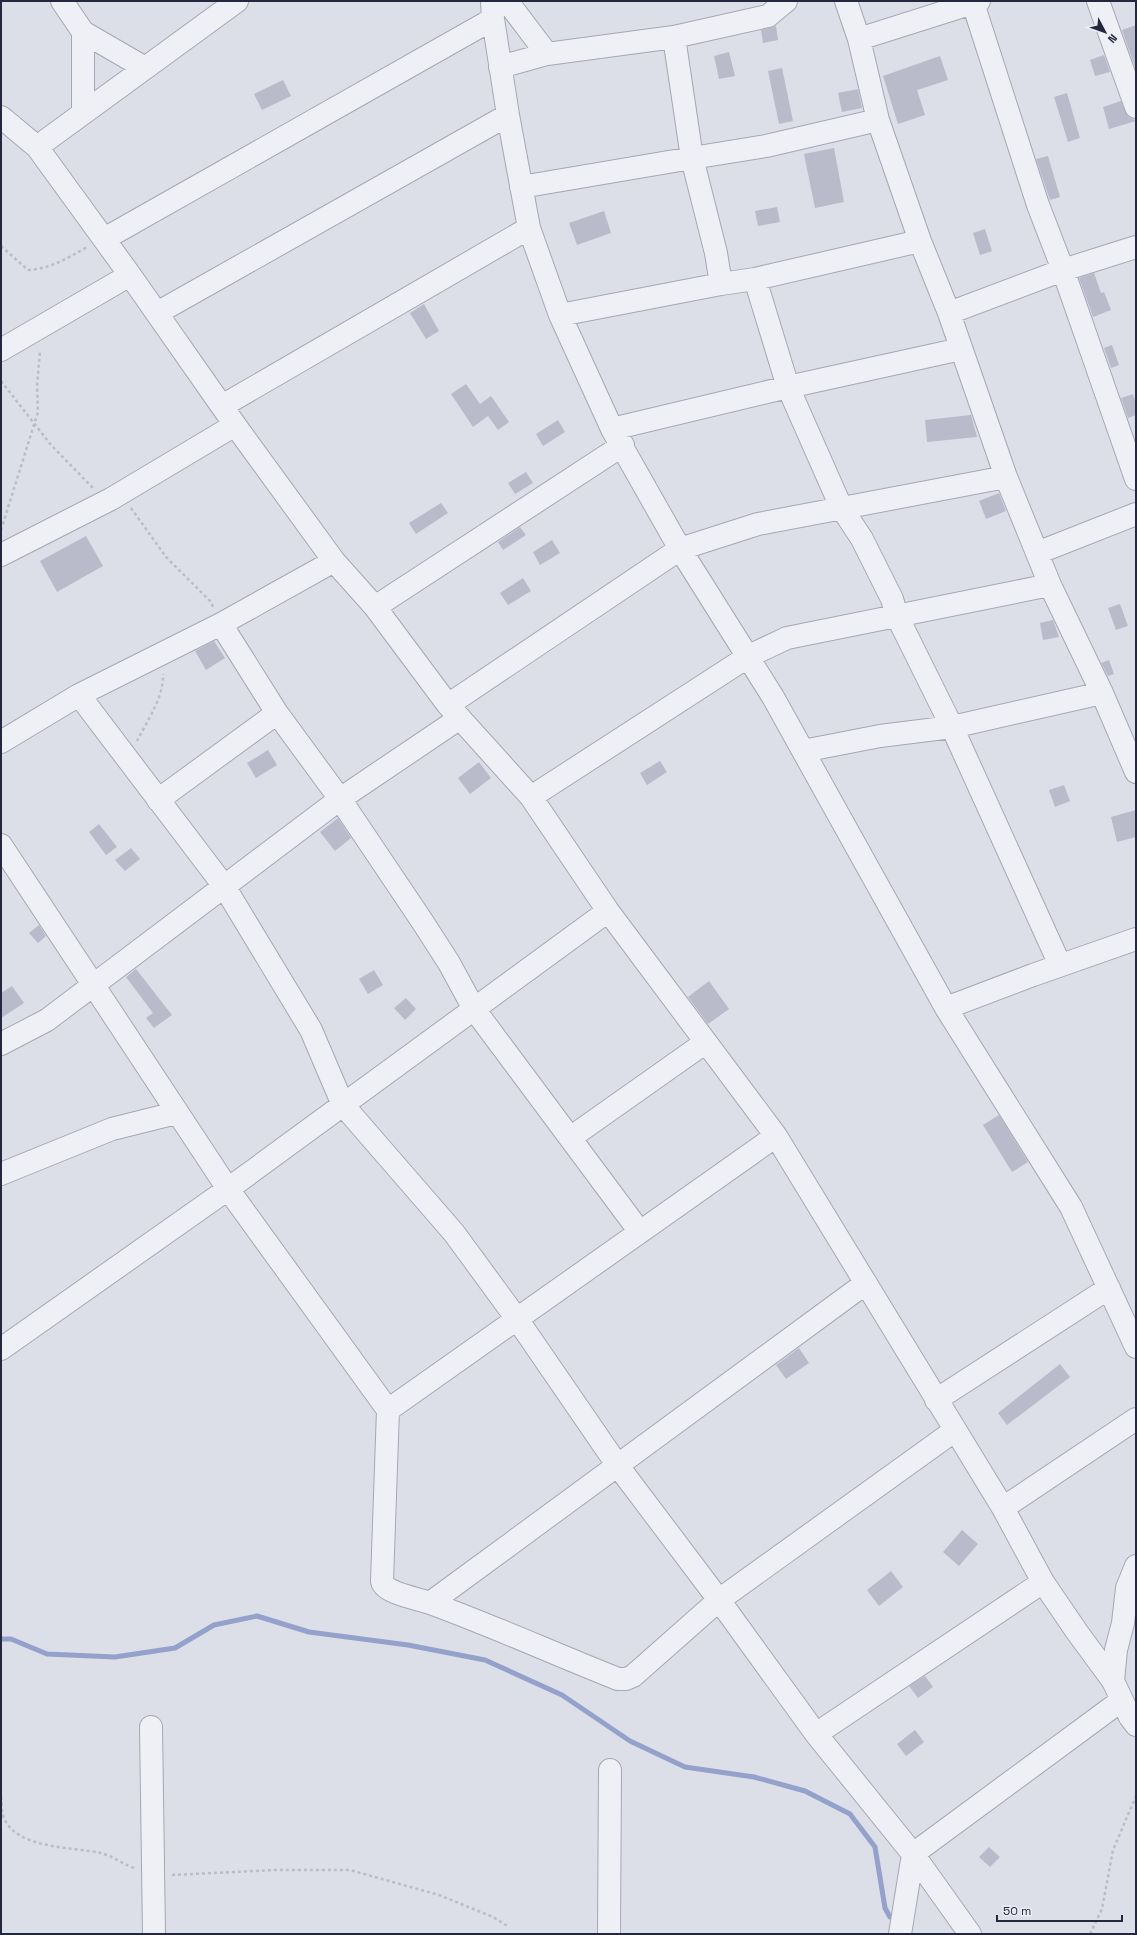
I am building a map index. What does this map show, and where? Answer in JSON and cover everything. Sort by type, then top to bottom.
[{"type":"street","points":[[62,1],[83,32],[145,68]]},
{"type":"street","points":[[37,147],[237,1]]},
{"type":"street","points":[[500,67],[547,54],[674,37],[768,16],[786,1]]},
{"type":"street","points":[[846,1],[859,39],[878,120],[920,241],[949,313],[1006,477],[1050,585],[1102,693],[1136,772]]},
{"type":"street","points":[[1098,1],[1136,107]]},
{"type":"street","points":[[859,39],[944,7],[976,2],[1038,205],[1063,270],[1136,479]]},
{"type":"street","points":[[516,6],[547,54]]},
{"type":"street","points":[[104,239],[493,10],[508,116],[529,228],[560,315],[617,437],[680,549],[749,656],[946,1008],[1071,1207],[1136,1347]]},
{"type":"street","points":[[83,32],[83,113]]},
{"type":"street","points":[[674,37],[692,158],[716,253],[720,284]]},
{"type":"street","points":[[157,313],[508,116]]},
{"type":"street","points":[[1,117],[37,147],[334,561],[374,607],[454,711],[531,797],[608,911],[776,1136],[1002,1508],[1043,1582],[1113,1681],[1130,1717],[1136,1725]]},
{"type":"street","points":[[521,187],[766,146],[878,120]]},
{"type":"street","points":[[222,406],[529,228]]},
{"type":"street","points":[[560,315],[720,284],[755,279],[920,241]]},
{"type":"street","points":[[949,313],[1063,270],[1136,247]]},
{"type":"street","points":[[1,350],[130,275]]},
{"type":"street","points":[[755,279],[788,387],[841,507],[862,539],[892,599],[897,616],[952,727],[1060,966]]},
{"type":"street","points":[[374,607],[617,437],[788,387],[961,349]]},
{"type":"street","points":[[1,555],[112,499],[235,425]]},
{"type":"street","points":[[1,1044],[47,1020],[454,711],[680,549],[758,524],[841,507],[1006,477]]},
{"type":"street","points":[[1037,553],[1136,514]]},
{"type":"street","points":[[1,742],[79,695],[221,624],[334,561]]},
{"type":"street","points":[[531,797],[749,656],[787,638],[1050,585]]},
{"type":"street","points":[[221,624],[277,713],[340,799],[441,951],[474,1009],[640,1232]]},
{"type":"street","points":[[803,751],[880,736],[952,727],[1102,693]]},
{"type":"street","points":[[79,695],[224,886],[311,1030],[343,1105],[454,1233],[517,1319],[618,1466],[719,1600],[816,1734],[913,1854],[970,1934]]},
{"type":"street","points":[[158,800],[277,713]]},
{"type":"street","points":[[1,845],[94,985],[176,1113],[228,1189],[388,1410],[382,1584],[390,1591],[430,1602],[618,1679],[626,1679],[633,1676],[719,1600],[954,1431]]},
{"type":"street","points":[[1,1349],[228,1189],[608,911]]},
{"type":"street","points":[[946,1008],[1136,939]]},
{"type":"street","points":[[570,1138],[706,1042]]},
{"type":"street","points":[[1,1174],[112,1129],[176,1113]]},
{"type":"street","points":[[388,1410],[776,1136]]},
{"type":"street","points":[[430,1602],[618,1466],[866,1283]]},
{"type":"street","points":[[936,1400],[1109,1288]]},
{"type":"street","points":[[1002,1508],[1136,1419]]},
{"type":"street","points":[[1113,1681],[1116,1650],[1123,1623],[1127,1588],[1136,1566]]},
{"type":"street","points":[[816,1734],[1043,1582]]},
{"type":"street","points":[[900,1934],[913,1854],[1122,1700]]},
{"type":"street","points":[[152,1728],[154,1934]]},
{"type":"street","points":[[609,1934],[610,1770]]},
{"type":"path","points":[[1,246],[28,270],[40,269],[74,255],[104,239]]},
{"type":"path","points":[[1,530],[38,412],[37,387],[43,326]]},
{"type":"path","points":[[127,758],[159,697],[163,681],[162,653]]},
{"type":"path","points":[[1090,1934],[1102,1909],[1113,1850],[1136,1796]]},
{"type":"path","points":[[1,1797],[3,1818],[11,1829],[29,1840],[56,1847],[102,1854],[141,1871]]},
{"type":"path","points":[[165,1874],[183,1875],[275,1870],[350,1870],[438,1895],[493,1917],[509,1927]]},
{"type":"building","points":[[1136,25],[1136,70],[1122,30]]},
{"type":"building","points":[[776,26],[778,40],[763,43],[761,30]]},
{"type":"building","points":[[729,52],[735,76],[719,79],[714,56]]},
{"type":"building","points":[[1104,55],[1110,72],[1095,76],[1090,60]]},
{"type":"building","points":[[940,56],[948,80],[917,90],[925,115],[898,124],[883,76]]},
{"type":"building","points":[[782,68],[793,121],[779,124],[768,71]]},
{"type":"building","points":[[283,80],[291,96],[262,110],[254,94]]},
{"type":"building","points":[[858,89],[862,108],[842,112],[838,93]]},
{"type":"building","points":[[1067,93],[1080,138],[1068,142],[1054,97]]},
{"type":"building","points":[[1121,101],[1128,116],[1136,121],[1109,129],[1103,107]]},
{"type":"building","points":[[834,148],[844,202],[815,208],[804,154]]},
{"type":"building","points":[[1048,156],[1060,197],[1050,200],[1036,159]]},
{"type":"building","points":[[777,207],[780,222],[758,226],[755,211]]},
{"type":"building","points":[[604,211],[611,233],[577,245],[569,223]]},
{"type":"building","points":[[985,229],[992,251],[980,255],[973,233]]},
{"type":"building","points":[[1094,273],[1101,293],[1104,292],[1111,310],[1093,317],[1079,278]]},
{"type":"building","points":[[424,304],[439,331],[426,339],[410,313]]},
{"type":"building","points":[[1112,345],[1119,365],[1111,368],[1104,348]]},
{"type":"building","points":[[466,384],[480,404],[491,396],[509,422],[498,430],[488,416],[473,427],[451,394]]},
{"type":"building","points":[[1133,394],[1136,404],[1136,415],[1128,418],[1121,398]]},
{"type":"building","points":[[971,415],[977,437],[927,442],[925,420]]},
{"type":"building","points":[[558,420],[565,432],[543,446],[536,434]]},
{"type":"building","points":[[526,472],[533,483],[515,494],[508,483]]},
{"type":"building","points":[[999,493],[1006,511],[986,519],[979,501]]},
{"type":"building","points":[[441,503],[448,513],[416,534],[409,523]]},
{"type":"building","points":[[520,527],[526,535],[503,550],[498,542]]},
{"type":"building","points":[[86,536],[103,566],[57,592],[40,561]]},
{"type":"building","points":[[552,540],[560,553],[540,565],[533,552]]},
{"type":"building","points":[[523,578],[531,591],[508,605],[500,593]]},
{"type":"building","points":[[1120,604],[1128,626],[1116,630],[1108,608]]},
{"type":"building","points":[[1053,620],[1059,637],[1043,640],[1040,623]]},
{"type":"building","points":[[214,641],[225,658],[206,670],[195,651]]},
{"type":"building","points":[[1109,660],[1114,674],[1108,676],[1101,663]]},
{"type":"building","points":[[268,750],[277,765],[256,778],[247,763]]},
{"type":"building","points":[[660,761],[667,772],[647,785],[640,773]]},
{"type":"building","points":[[479,762],[491,778],[470,794],[458,778]]},
{"type":"building","points":[[1064,785],[1070,801],[1055,807],[1049,790]]},
{"type":"building","points":[[1136,810],[1136,837],[1117,842],[1111,817]]},
{"type":"building","points":[[338,818],[351,838],[335,851],[320,832]]},
{"type":"building","points":[[99,824],[117,847],[106,855],[89,832]]},
{"type":"building","points":[[131,848],[140,859],[125,871],[115,860]]},
{"type":"building","points":[[39,925],[46,936],[38,943],[29,933]]},
{"type":"building","points":[[136,969],[172,1015],[154,1028],[146,1018],[153,1013],[126,977]]},
{"type":"building","points":[[374,970],[383,985],[368,994],[359,979]]},
{"type":"building","points":[[709,981],[729,1009],[708,1024],[688,997]]},
{"type":"building","points":[[12,986],[24,1003],[1,1018],[1,993]]},
{"type":"building","points":[[406,998],[416,1009],[405,1020],[394,1008]]},
{"type":"building","points":[[999,1115],[1028,1162],[1012,1172],[983,1125]]},
{"type":"building","points":[[799,1348],[809,1363],[786,1379],[776,1365]]},
{"type":"building","points":[[1060,1364],[1070,1377],[1007,1425],[998,1413]]},
{"type":"building","points":[[962,1530],[978,1544],[959,1566],[943,1552]]},
{"type":"building","points":[[891,1571],[903,1587],[879,1606],[867,1590]]},
{"type":"building","points":[[925,1676],[933,1687],[918,1698],[909,1686]]},
{"type":"building","points":[[915,1730],[924,1742],[906,1756],[897,1744]]},
{"type":"building","points":[[989,1847],[1000,1857],[990,1867],[979,1857]]},
{"type":"waterway","points":[[1,1639],[11,1639],[47,1654],[115,1657],[175,1648],[214,1625],[257,1616],[309,1632],[408,1645],[485,1660],[562,1695],[630,1741],[685,1767],[754,1777],[805,1791],[850,1814],[875,1847],[885,1908],[890,1917]]}]
